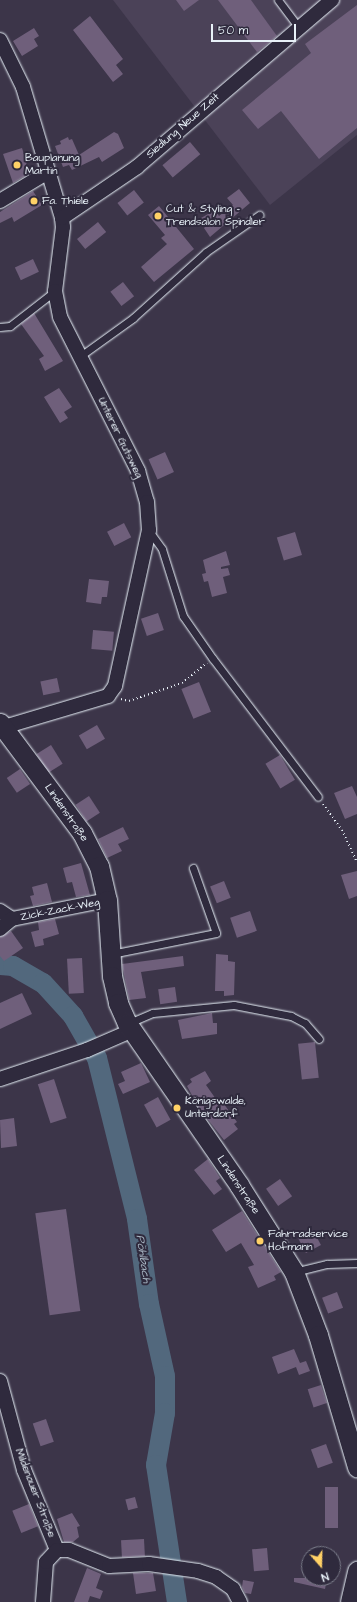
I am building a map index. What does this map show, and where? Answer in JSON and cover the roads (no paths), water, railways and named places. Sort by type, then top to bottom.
[{"type":"main road","name":"Lindenstraße","points":[[2,725],[82,833],[99,866],[108,900],[111,954],[118,1003],[129,1027],[239,1185],[294,1272],[318,1335],[357,1467]]},
{"type":"main road","points":[[350,1602],[357,1571]]},
{"type":"street","name":"Siedlung Neue Zeit","points":[[62,218],[137,166],[298,27],[332,0]]},
{"type":"street","name":"Unterer Gutsweg","points":[[0,40],[23,87],[62,218],[63,227],[55,291],[60,317],[138,471],[147,502],[149,530],[115,686],[108,696],[2,725]]},
{"type":"street","points":[[0,201],[48,172]]},
{"type":"street","name":"Zick-Zack-Weg","points":[[0,928],[12,920],[108,900]]},
{"type":"street","name":"Zick-Zack-Weg","points":[[0,911],[12,920]]},
{"type":"street","points":[[0,1079],[87,1050],[129,1027]]},
{"type":"street","name":"Mildenauer Straße","points":[[0,1381],[24,1470],[56,1550],[46,1562],[43,1602]]},
{"type":"street","points":[[56,1550],[69,1550],[109,1566],[163,1565],[179,1567],[216,1577],[234,1589],[240,1602]]},
{"type":"lane","points":[[278,0],[298,27]]},
{"type":"lane","points":[[80,357],[133,318],[206,252],[259,215]]},
{"type":"lane","points":[[0,327],[10,326],[55,291]]},
{"type":"lane","points":[[149,530],[162,549],[183,616],[213,659],[318,797]]},
{"type":"lane","points":[[111,954],[216,933],[193,868]]},
{"type":"lane","points":[[129,1027],[154,1012],[234,1005],[291,1016],[305,1023],[319,1038]]},
{"type":"lane","points":[[294,1272],[327,1264],[357,1263]]},
{"type":"waterway","name":"Pöhlbach","points":[[0,965],[13,966],[43,983],[73,1016],[97,1058],[137,1219],[149,1304],[165,1376],[165,1413],[156,1465],[177,1602]]},
{"type":"place","name":"Bauplanung Martin","points":[[17,165]]},
{"type":"place","name":"Fa. Thiele","points":[[34,201]]},
{"type":"place","name":"Cut & Styling - Trendsalon Spindler","points":[[158,216]]},
{"type":"place","name":"Königswalde, Unterdorf","points":[[177,1108]]},
{"type":"place","name":"Fahrradservice Hofmann","points":[[260,1241]]}]
